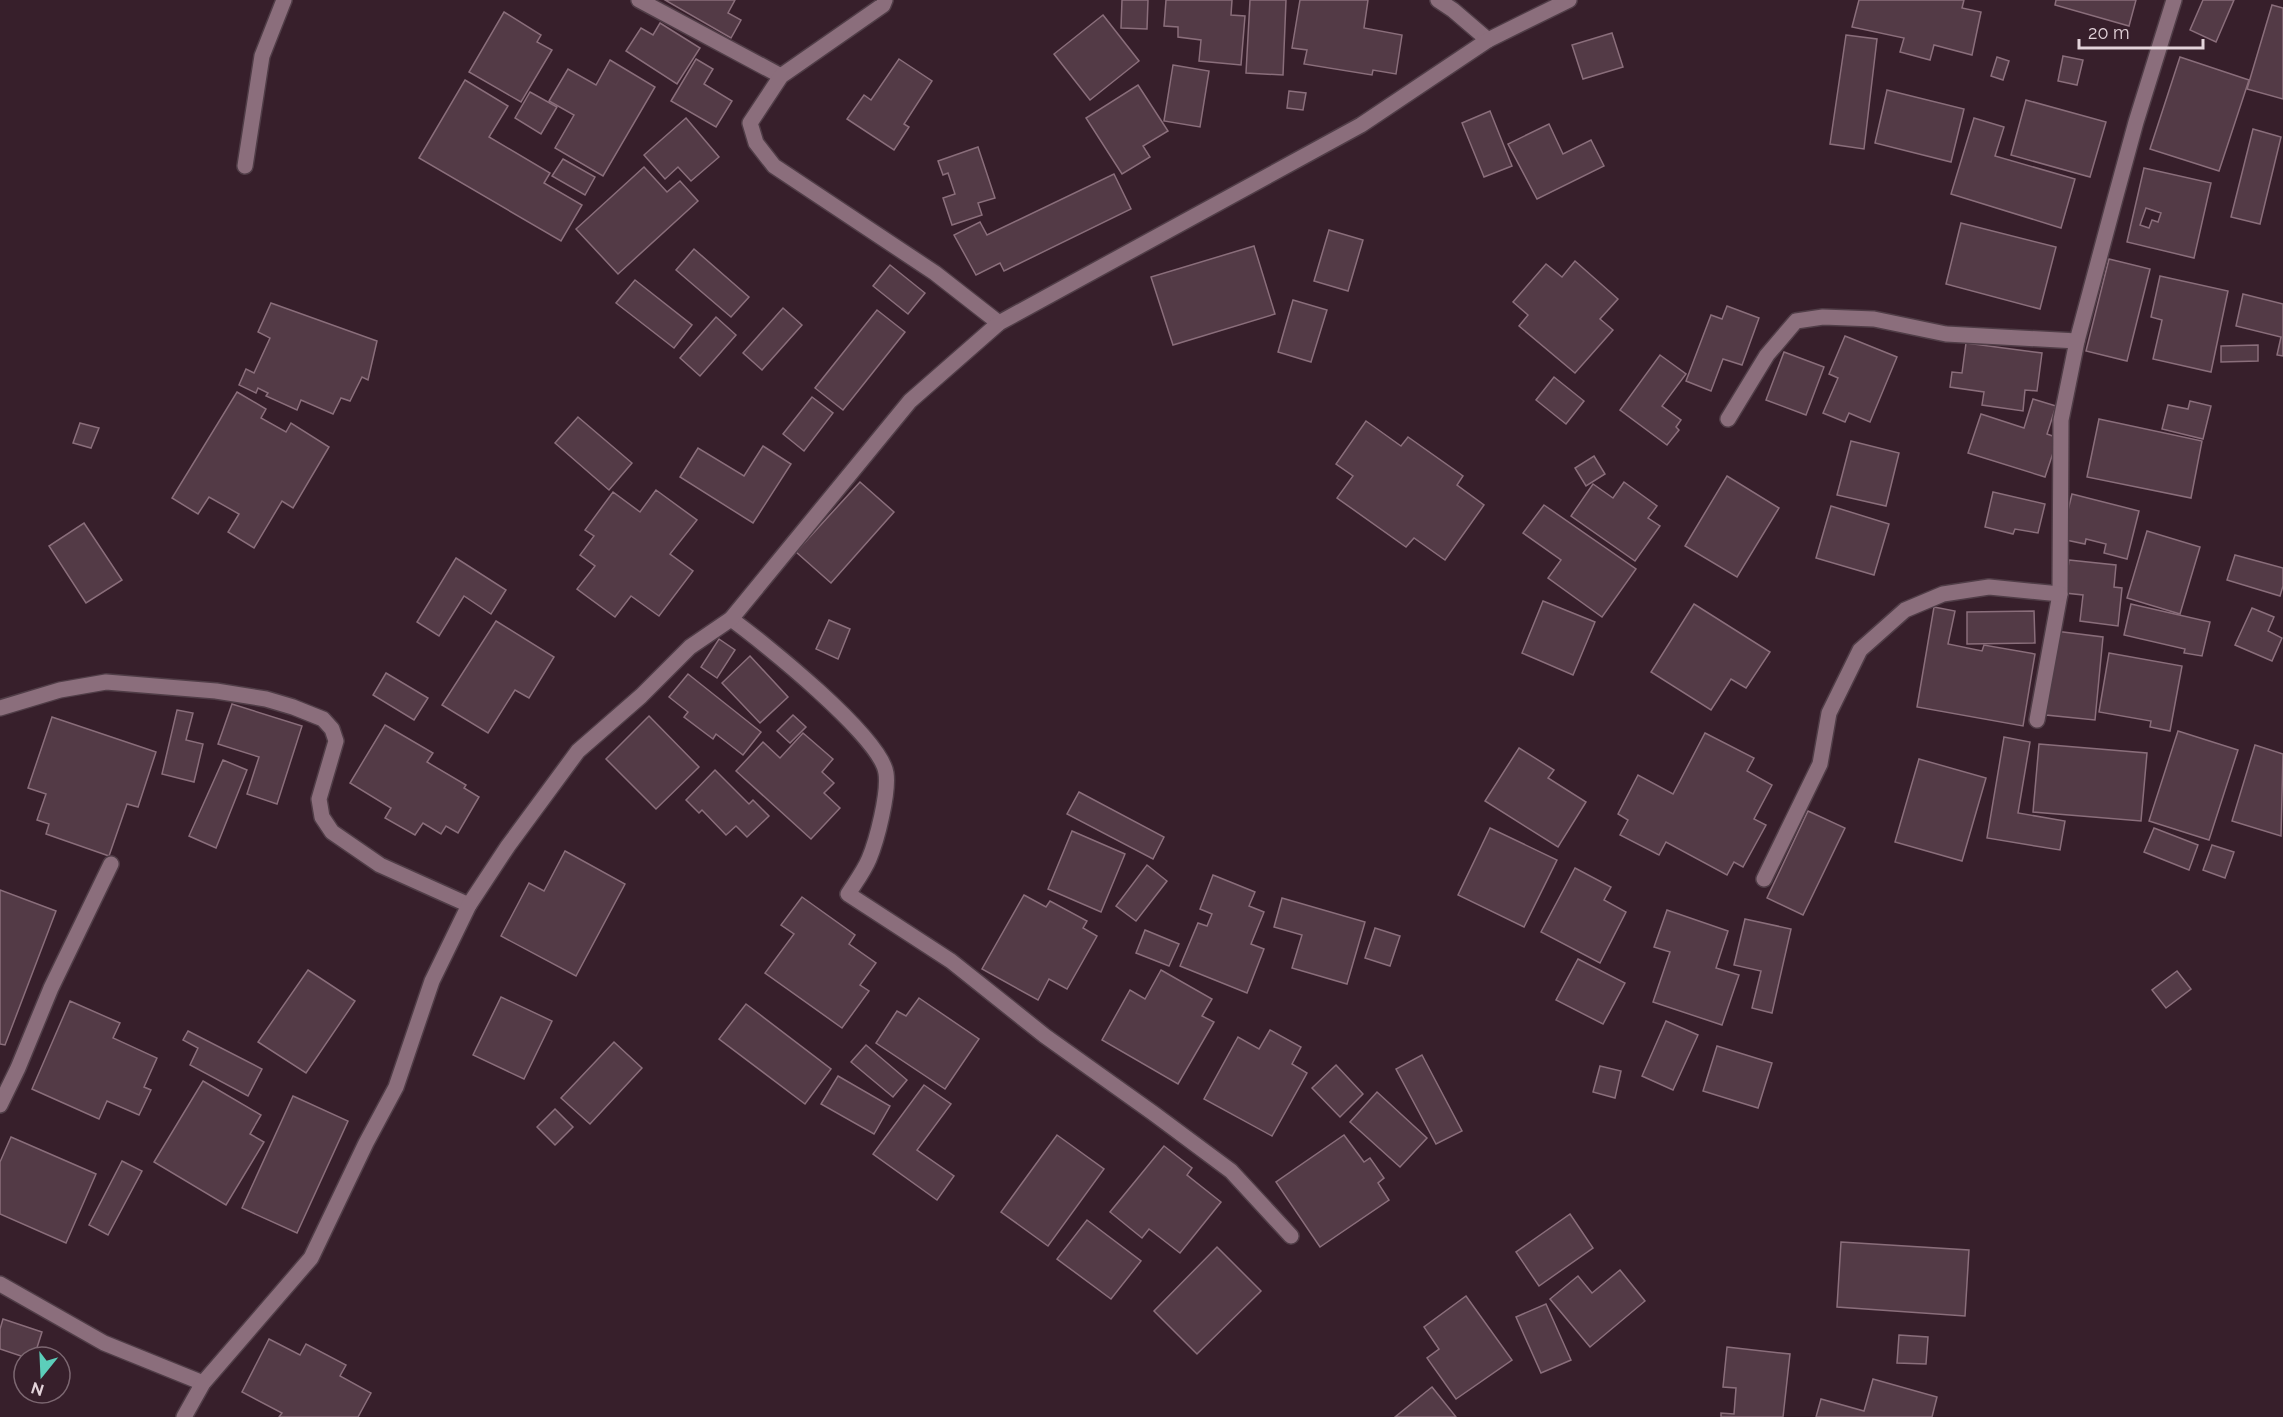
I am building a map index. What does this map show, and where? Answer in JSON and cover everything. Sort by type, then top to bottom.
[{"type":"street","points":[[245,166],[262,56],[284,0]]},
{"type":"street","points":[[639,0],[781,76]]},
{"type":"street","points":[[885,0],[883,5],[781,76],[750,123],[756,143],[774,166],[935,273],[999,323]]},
{"type":"street","points":[[1438,0],[1488,40]]},
{"type":"street","points":[[184,1417],[203,1383],[311,1258],[366,1143],[396,1087],[432,981],[469,905],[508,846],[578,751],[641,696],[690,647],[731,619],[910,401],[999,323],[1361,125],[1488,40],[1569,0]]},
{"type":"street","points":[[2037,720],[2060,594],[2061,420],[2077,341],[2136,122],[2174,0]]},
{"type":"street","points":[[1728,419],[1767,356],[1796,321],[1823,318],[1874,320],[1946,334],[2077,341]]},
{"type":"street","points":[[1764,879],[1820,764],[1829,713],[1860,650],[1905,610],[1943,594],[1989,587],[2060,594]]},
{"type":"street","points":[[731,619],[767,646],[850,722],[875,752],[886,771],[887,794],[870,858],[848,894],[951,961],[1045,1036],[1231,1171],[1291,1236]]},
{"type":"street","points":[[0,708],[60,690],[106,682],[216,691],[266,699],[323,719],[332,729],[336,741],[319,799],[322,817],[332,832],[380,865],[469,905]]},
{"type":"street","points":[[0,1104],[18,1068],[51,988],[111,864]]},
{"type":"street","points":[[0,1284],[104,1343],[203,1383]]},
{"type":"building","points":[[665,0],[735,0],[728,13],[741,20],[731,38]]},
{"type":"building","points":[[1122,0],[1148,0],[1147,29],[1121,28]]},
{"type":"building","points":[[1166,0],[1232,0],[1231,15],[1245,16],[1241,65],[1199,61],[1201,40],[1178,37],[1178,27],[1164,26]]},
{"type":"building","points":[[1250,0],[1286,0],[1283,75],[1246,73]]},
{"type":"building","points":[[1300,0],[1368,0],[1364,28],[1402,35],[1396,74],[1373,70],[1372,75],[1304,64],[1307,50],[1292,48]]},
{"type":"building","points":[[1859,0],[1964,0],[1962,8],[1981,12],[1972,55],[1934,45],[1930,60],[1900,52],[1904,38],[1852,27]]},
{"type":"building","points":[[2056,0],[2136,0],[2129,26],[2055,5]]},
{"type":"building","points":[[2203,0],[2234,0],[2216,42],[2190,30]]},
{"type":"building","points":[[2272,5],[2283,8],[2283,99],[2247,89]]},
{"type":"building","points":[[504,12],[541,35],[537,42],[552,50],[521,102],[469,72]]},
{"type":"building","points":[[1103,15],[1139,61],[1090,100],[1054,54]]},
{"type":"building","points":[[660,23],[700,48],[677,84],[626,51],[641,28],[653,35]]},
{"type":"building","points":[[1612,33],[1623,67],[1583,79],[1572,45]]},
{"type":"building","points":[[1846,35],[1877,39],[1864,149],[1830,144]]},
{"type":"building","points":[[2063,56],[2083,60],[2077,85],[2058,81]]},
{"type":"building","points":[[1997,57],[2009,61],[2003,80],[1991,76]]},
{"type":"building","points":[[2180,57],[2249,80],[2219,171],[2150,149]]},
{"type":"building","points":[[696,59],[713,69],[704,84],[732,101],[716,127],[671,101]]},
{"type":"building","points":[[899,59],[932,81],[904,124],[909,127],[894,150],[847,119],[864,95],[871,100]]},
{"type":"building","points":[[610,60],[655,87],[603,176],[555,148],[574,115],[549,101],[568,69],[596,85]]},
{"type":"building","points":[[1173,65],[1209,71],[1200,127],[1164,121]]},
{"type":"building","points":[[465,80],[508,106],[489,137],[550,173],[544,183],[582,205],[561,241],[419,158]]},
{"type":"building","points":[[1138,85],[1168,131],[1143,146],[1150,157],[1122,174],[1086,118]]},
{"type":"building","points":[[1887,90],[1964,109],[1951,162],[1875,143]]},
{"type":"building","points":[[1289,91],[1306,93],[1303,110],[1287,108]]},
{"type":"building","points":[[530,92],[557,107],[541,134],[515,118]]},
{"type":"building","points":[[2026,100],[2106,122],[2090,177],[2011,155]]},
{"type":"building","points":[[1490,111],[1512,166],[1484,177],[1462,123]]},
{"type":"building","points":[[686,118],[719,157],[691,181],[678,167],[665,179],[644,155]]},
{"type":"building","points":[[1974,118],[2004,127],[1995,156],[2075,179],[2061,228],[1951,194]]},
{"type":"building","points":[[1549,124],[1563,154],[1591,140],[1604,166],[1537,199],[1508,144]]},
{"type":"building","points":[[2253,129],[2281,137],[2260,224],[2231,217]]},
{"type":"building","points":[[978,147],[995,198],[978,203],[982,215],[952,225],[943,198],[955,194],[948,173],[943,175],[938,161]]},
{"type":"building","points":[[563,159],[595,177],[585,195],[552,176]]},
{"type":"building","points":[[644,167],[667,192],[680,181],[698,201],[618,274],[576,229]]},
{"type":"building","points":[[2144,168],[2211,183],[2194,258],[2127,242]],"holes":[[[2146,208],[2161,213],[2158,222],[2152,220],[2149,228],[2140,225]]]},
{"type":"building","points":[[1114,174],[1131,209],[1004,271],[1000,263],[976,275],[954,235],[980,222],[987,235]]},
{"type":"building","points":[[1961,223],[2056,247],[2040,309],[1946,284]]},
{"type":"building","points":[[1329,230],[1363,240],[1348,291],[1314,281]]},
{"type":"building","points":[[1254,246],[1275,314],[1173,345],[1151,277]]},
{"type":"building","points":[[694,249],[749,297],[731,317],[676,270]]},
{"type":"building","points":[[2109,259],[2150,269],[2127,361],[2086,351]]},
{"type":"building","points":[[1575,261],[1618,299],[1600,319],[1613,330],[1575,373],[1519,326],[1528,315],[1513,302],[1546,264],[1562,277]]},
{"type":"building","points":[[890,265],[925,293],[908,314],[873,286]]},
{"type":"building","points":[[2160,276],[2228,291],[2211,372],[2153,359],[2162,320],[2151,317]]},
{"type":"building","points":[[635,280],[692,325],[674,348],[616,303]]},
{"type":"building","points":[[2243,294],[2283,304],[2283,356],[2277,355],[2281,337],[2236,326]]},
{"type":"building","points":[[1293,300],[1327,310],[1311,362],[1278,352]]},
{"type":"building","points":[[271,303],[377,341],[368,380],[362,377],[350,401],[341,398],[333,414],[301,400],[297,410],[266,396],[268,393],[258,388],[256,393],[239,385],[246,369],[254,373],[270,338],[258,332]]},
{"type":"building","points":[[1727,306],[1759,318],[1742,365],[1723,359],[1711,391],[1686,381],[1711,315],[1722,319]]},
{"type":"building","points":[[783,308],[802,325],[762,370],[743,353]]},
{"type":"building","points":[[877,310],[905,332],[843,410],[815,388]]},
{"type":"building","points":[[716,317],[736,335],[700,376],[680,358]]},
{"type":"building","points":[[1845,336],[1897,357],[1870,422],[1849,413],[1845,422],[1823,413],[1838,378],[1829,374]]},
{"type":"building","points":[[1966,343],[2042,353],[2037,391],[2025,390],[2023,411],[1982,405],[1984,392],[1950,387],[1952,372],[1962,373]]},
{"type":"building","points":[[2258,345],[2258,361],[2221,362],[2221,346]]},
{"type":"building","points":[[1784,352],[1824,367],[1806,415],[1766,400]]},
{"type":"building","points":[[1660,355],[1686,374],[1662,406],[1681,420],[1676,427],[1679,430],[1667,445],[1620,410]]},
{"type":"building","points":[[1554,377],[1584,401],[1566,424],[1536,400]]},
{"type":"building","points":[[237,392],[266,409],[261,418],[286,432],[291,423],[329,447],[293,508],[282,501],[254,548],[228,532],[239,514],[209,497],[198,514],[172,498]]},
{"type":"building","points":[[812,397],[833,413],[804,451],[783,434]]},
{"type":"building","points":[[2033,399],[2056,406],[2047,434],[2058,438],[2045,477],[1968,453],[1981,414],[2024,428]]},
{"type":"building","points":[[2190,401],[2211,406],[2203,439],[2162,429],[2168,405],[2188,409]]},
{"type":"building","points":[[578,417],[632,463],[609,490],[555,443]]},
{"type":"building","points":[[2099,419],[2202,441],[2191,498],[2087,477]]},
{"type":"building","points":[[1366,421],[1401,446],[1408,437],[1463,476],[1457,485],[1484,505],[1445,560],[1414,538],[1406,547],[1337,498],[1353,476],[1336,464]]},
{"type":"building","points":[[80,423],[99,428],[91,448],[73,443]]},
{"type":"building","points":[[1851,441],[1899,453],[1886,506],[1837,495]]},
{"type":"building","points":[[763,446],[791,464],[753,523],[680,477],[698,448],[744,476]]},
{"type":"building","points":[[1594,456],[1605,474],[1586,486],[1575,468]]},
{"type":"building","points":[[1727,476],[1779,508],[1737,577],[1685,546]]},
{"type":"building","points":[[860,482],[894,512],[831,583],[796,552]]},
{"type":"building","points":[[1624,482],[1657,506],[1648,518],[1660,526],[1635,561],[1571,516],[1593,484],[1613,498]]},
{"type":"building","points":[[656,490],[697,520],[670,554],[693,571],[659,616],[631,596],[615,617],[577,589],[595,566],[580,555],[594,536],[585,530],[613,492],[640,512]]},
{"type":"building","points":[[1993,492],[2045,504],[2038,533],[2015,529],[2013,534],[1985,527]]},
{"type":"building","points":[[2072,494],[2139,511],[2127,559],[2104,553],[2106,544],[2086,539],[2085,544],[2061,539]]},
{"type":"building","points":[[1544,505],[1636,569],[1602,617],[1548,578],[1561,560],[1523,533]]},
{"type":"building","points":[[1831,506],[1889,524],[1874,575],[1816,558]]},
{"type":"building","points":[[84,523],[122,580],[86,603],[49,546]]},
{"type":"building","points":[[2147,531],[2200,547],[2180,614],[2127,598]]},
{"type":"building","points":[[2235,555],[2283,568],[2283,586],[2280,596],[2227,580]]},
{"type":"building","points":[[456,558],[506,590],[491,614],[464,596],[439,636],[417,622]]},
{"type":"building","points":[[2069,560],[2116,565],[2114,587],[2122,588],[2118,626],[2080,621],[2083,595],[2065,593]]},
{"type":"building","points":[[1543,601],[1595,622],[1573,675],[1522,653]]},
{"type":"building","points":[[1694,604],[1770,652],[1746,688],[1731,679],[1711,710],[1651,672]]},
{"type":"building","points":[[2131,604],[2210,622],[2202,656],[2184,653],[2185,649],[2124,635]]},
{"type":"building","points":[[1934,607],[1955,611],[1948,644],[1982,651],[1984,645],[2035,654],[2023,726],[1917,707]]},
{"type":"building","points":[[2252,608],[2274,617],[2268,631],[2282,638],[2272,661],[2235,645]]},
{"type":"building","points":[[2034,611],[2035,643],[1967,644],[1967,612]]},
{"type":"building","points":[[829,620],[850,629],[838,659],[816,649]]},
{"type":"building","points":[[496,621],[554,657],[529,698],[515,690],[488,733],[442,705]]},
{"type":"building","points":[[2055,631],[2103,637],[2095,720],[2046,715]]},
{"type":"building","points":[[719,639],[735,650],[717,678],[701,667]]},
{"type":"building","points":[[2109,653],[2182,666],[2170,731],[2150,727],[2151,721],[2099,712]]},
{"type":"building","points":[[750,656],[788,697],[760,723],[722,683]]},
{"type":"building","points":[[386,673],[428,698],[414,720],[373,695]]},
{"type":"building","points":[[688,674],[761,732],[743,755],[716,734],[713,739],[684,717],[688,712],[669,697]]},
{"type":"building","points":[[232,704],[302,726],[277,804],[247,794],[259,757],[218,744]]},
{"type":"building","points":[[177,710],[193,713],[186,740],[203,744],[194,782],[162,774]]},
{"type":"building","points":[[793,715],[806,727],[790,743],[777,731]]},
{"type":"building","points":[[649,716],[699,767],[656,809],[606,759]]},
{"type":"building","points":[[52,717],[156,752],[138,807],[127,804],[109,856],[46,834],[49,824],[37,820],[46,794],[28,788]]},
{"type":"building","points":[[385,725],[433,753],[427,762],[466,785],[464,788],[479,797],[458,833],[446,826],[441,834],[423,823],[415,835],[385,818],[391,808],[350,783]]},
{"type":"building","points":[[2178,731],[2238,750],[2209,840],[2149,821]]},
{"type":"building","points":[[803,733],[833,759],[822,772],[834,783],[824,793],[840,808],[811,839],[736,771],[763,742],[780,758]]},
{"type":"building","points":[[1705,733],[1754,758],[1747,771],[1772,785],[1754,819],[1766,825],[1743,867],[1734,862],[1727,875],[1666,842],[1659,855],[1620,835],[1628,820],[1618,814],[1638,775],[1673,794]]},
{"type":"building","points":[[2004,737],[2030,742],[2018,813],[2065,821],[2060,850],[1987,838]]},
{"type":"building","points":[[2039,744],[2147,753],[2141,821],[2033,812]]},
{"type":"building","points":[[2255,745],[2283,754],[2281,836],[2232,821]]},
{"type":"building","points":[[1519,748],[1554,770],[1548,778],[1586,802],[1558,847],[1485,801]]},
{"type":"building","points":[[1919,759],[1986,778],[1962,861],[1895,842]]},
{"type":"building","points":[[223,760],[247,770],[216,848],[189,836]]},
{"type":"building","points":[[715,770],[749,804],[753,800],[769,816],[747,837],[736,826],[726,835],[702,810],[699,813],[686,800]]},
{"type":"building","points":[[1079,792],[1164,837],[1153,859],[1067,814]]},
{"type":"building","points":[[1808,811],[1845,828],[1803,915],[1767,898]]},
{"type":"building","points":[[1490,828],[1557,860],[1524,927],[1458,895]]},
{"type":"building","points":[[2154,828],[2198,845],[2189,870],[2144,852]]},
{"type":"building","points":[[1072,831],[1125,854],[1101,912],[1048,889]]},
{"type":"building","points":[[2212,845],[2234,852],[2225,878],[2203,870]]},
{"type":"building","points":[[565,851],[625,884],[576,976],[501,936],[529,883],[544,891]]},
{"type":"building","points":[[1147,865],[1167,881],[1136,921],[1116,906]]},
{"type":"building","points":[[1575,868],[1611,887],[1604,900],[1626,912],[1600,963],[1541,932]]},
{"type":"building","points":[[1213,875],[1255,892],[1249,906],[1264,912],[1251,944],[1264,949],[1247,993],[1180,966],[1198,923],[1207,926],[1212,914],[1200,909]]},
{"type":"building","points":[[0,890],[56,911],[5,1045],[0,1044]]},
{"type":"building","points":[[1024,895],[1046,907],[1050,901],[1087,921],[1083,928],[1097,936],[1067,989],[1049,979],[1038,1000],[982,969]]},
{"type":"building","points":[[802,897],[855,935],[849,944],[876,963],[860,985],[869,991],[842,1028],[765,973],[794,934],[781,925]]},
{"type":"building","points":[[1282,898],[1365,922],[1347,984],[1292,968],[1302,935],[1274,927]]},
{"type":"building","points":[[1667,910],[1728,931],[1716,968],[1739,975],[1722,1025],[1653,1002],[1670,952],[1654,947]]},
{"type":"building","points":[[1745,919],[1791,929],[1772,1013],[1752,1008],[1761,971],[1734,965]]},
{"type":"building","points":[[1375,928],[1400,936],[1390,966],[1365,958]]},
{"type":"building","points":[[1145,930],[1179,944],[1169,966],[1136,953]]},
{"type":"building","points":[[1578,959],[1625,983],[1603,1024],[1556,1000]]},
{"type":"building","points":[[308,970],[355,1001],[306,1073],[258,1042]]},
{"type":"building","points":[[1161,970],[1212,999],[1202,1016],[1214,1022],[1178,1084],[1102,1040],[1130,990],[1145,999]]},
{"type":"building","points":[[2177,971],[2191,989],[2166,1008],[2152,990]]},
{"type":"building","points":[[501,997],[552,1021],[524,1079],[473,1055]]},
{"type":"building","points":[[919,998],[979,1039],[945,1089],[876,1043],[897,1011],[906,1016]]},
{"type":"building","points":[[70,1001],[120,1023],[113,1038],[157,1058],[144,1087],[151,1090],[139,1115],[107,1101],[99,1119],[32,1089]]},
{"type":"building","points":[[746,1004],[831,1069],[805,1104],[719,1039]]},
{"type":"building","points":[[1666,1021],[1698,1035],[1673,1090],[1642,1076]]},
{"type":"building","points":[[1270,1030],[1301,1047],[1292,1064],[1307,1073],[1272,1136],[1204,1099],[1238,1037],[1259,1049]]},
{"type":"building","points":[[188,1031],[262,1069],[248,1096],[190,1065],[198,1048],[183,1040]]},
{"type":"building","points":[[614,1042],[642,1068],[590,1124],[561,1098]]},
{"type":"building","points":[[866,1045],[907,1080],[893,1097],[851,1062]]},
{"type":"building","points":[[1717,1046],[1772,1063],[1758,1108],[1703,1091]]},
{"type":"building","points":[[1422,1055],[1462,1131],[1436,1144],[1396,1069]]},
{"type":"building","points":[[1336,1065],[1363,1094],[1340,1117],[1312,1088]]},
{"type":"building","points":[[1600,1066],[1621,1071],[1615,1098],[1593,1092]]},
{"type":"building","points":[[838,1076],[890,1106],[874,1134],[821,1104]]},
{"type":"building","points":[[203,1081],[261,1115],[250,1134],[264,1142],[226,1205],[154,1162]]},
{"type":"building","points":[[924,1085],[951,1104],[917,1150],[954,1176],[937,1200],[873,1154]]},
{"type":"building","points":[[1377,1092],[1427,1138],[1400,1167],[1350,1122]]},
{"type":"building","points":[[293,1096],[348,1121],[297,1233],[242,1208]]},
{"type":"building","points":[[555,1109],[573,1127],[555,1145],[537,1127]]},
{"type":"building","points":[[1057,1135],[1104,1169],[1048,1246],[1001,1212]]},
{"type":"building","points":[[1344,1135],[1364,1162],[1370,1158],[1384,1178],[1378,1183],[1389,1200],[1320,1247],[1276,1182]]},
{"type":"building","points":[[11,1137],[96,1174],[66,1243],[0,1214],[0,1162]]},
{"type":"building","points":[[1164,1146],[1192,1168],[1187,1175],[1221,1202],[1180,1253],[1149,1229],[1142,1238],[1110,1212]]},
{"type":"building","points":[[122,1161],[142,1171],[108,1235],[89,1225]]},
{"type":"building","points":[[1570,1214],[1593,1248],[1539,1286],[1516,1252]]},
{"type":"building","points":[[1087,1220],[1141,1261],[1111,1299],[1057,1259]]},
{"type":"building","points":[[1841,1242],[1969,1250],[1965,1316],[1837,1307]]},
{"type":"building","points":[[1217,1247],[1261,1291],[1197,1354],[1154,1311]]},
{"type":"building","points":[[1620,1270],[1645,1301],[1590,1347],[1550,1299],[1578,1276],[1592,1293]]},
{"type":"building","points":[[1466,1296],[1512,1360],[1456,1399],[1427,1358],[1439,1349],[1424,1327]]},
{"type":"building","points":[[1546,1304],[1571,1360],[1541,1373],[1516,1317]]},
{"type":"building","points":[[3,1319],[42,1332],[38,1345],[12,1345],[12,1353],[0,1349],[0,1329]]},
{"type":"building","points":[[1899,1335],[1928,1337],[1926,1364],[1897,1363]]},
{"type":"building","points":[[269,1339],[300,1355],[306,1344],[346,1365],[340,1376],[371,1393],[358,1417],[279,1417],[282,1413],[242,1392]]},
{"type":"building","points":[[1727,1347],[1790,1354],[1783,1417],[1721,1417],[1721,1413],[1734,1414],[1736,1388],[1723,1387]]},
{"type":"building","points":[[1873,1379],[1937,1397],[1932,1417],[1816,1417],[1821,1399],[1864,1411]]},
{"type":"building","points":[[1432,1387],[1456,1417],[1395,1417]]}]
